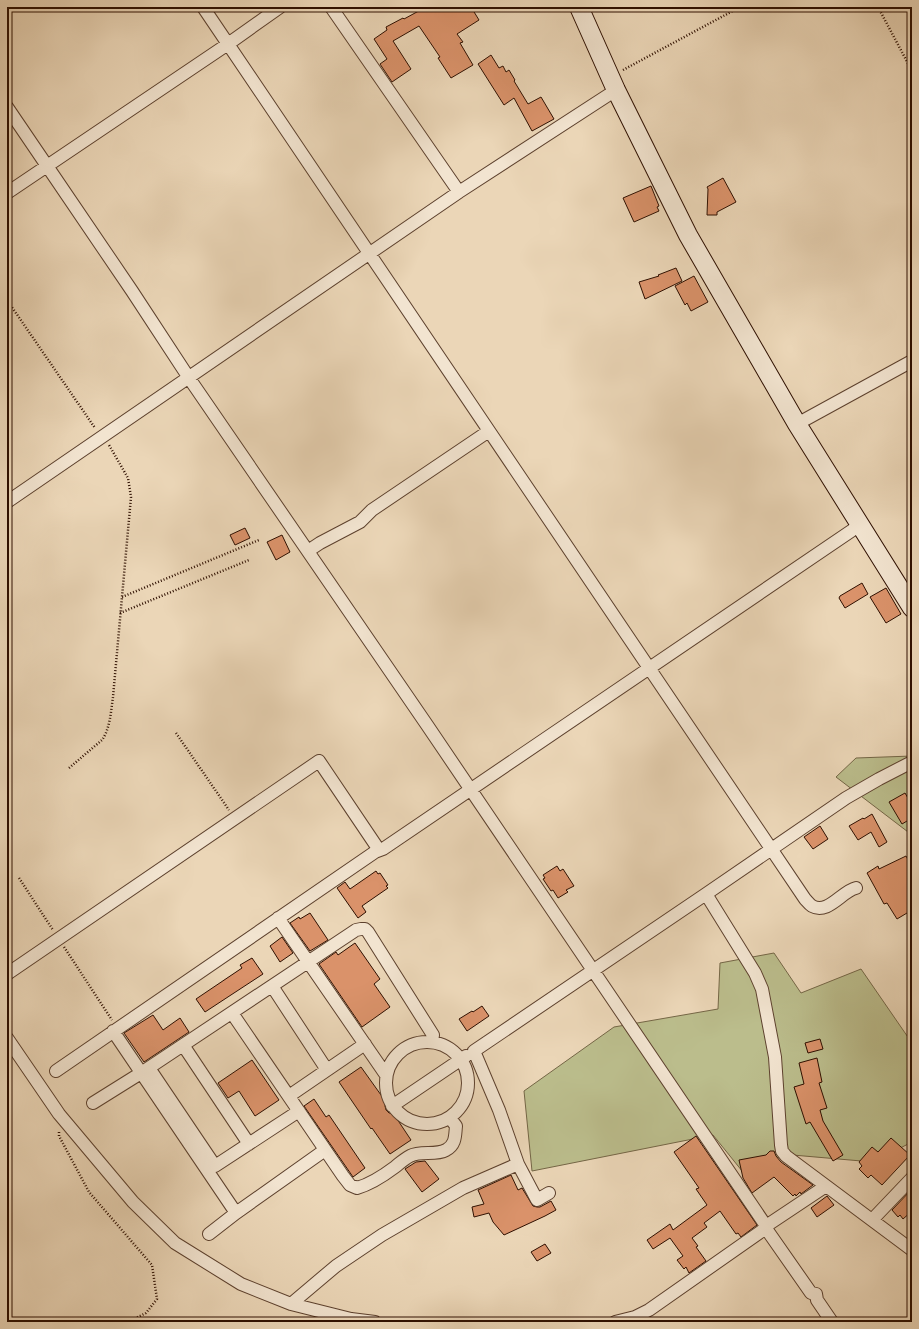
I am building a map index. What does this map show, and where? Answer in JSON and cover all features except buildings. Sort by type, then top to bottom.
[{"type":"street","points":[[203,7],[805,899],[812,906],[819,908],[829,906],[850,889],[856,888]]},
{"type":"street","points":[[7,193],[228,44],[280,7]]},
{"type":"street","points":[[331,7],[459,192]]},
{"type":"street","points":[[579,7],[613,84],[688,235],[797,424],[912,608]]},
{"type":"street","points":[[7,502],[370,254],[613,84]]},
{"type":"street","points":[[7,107],[767,1230],[811,1293],[816,1294],[817,1300],[832,1322]]},
{"type":"street","points":[[797,424],[912,361]]},
{"type":"street","points":[[308,551],[360,522],[372,510],[489,431]]},
{"type":"street","points":[[56,1071],[375,852],[383,849],[860,525]]},
{"type":"street","points":[[7,974],[319,761],[379,850]]},
{"type":"street","points":[[392,1106],[846,798],[912,762]]},
{"type":"street","points":[[706,894],[755,973],[762,989],[775,1057],[782,1151],[786,1156],[912,1250]]},
{"type":"street","points":[[278,918],[386,1075]]},
{"type":"street","points":[[93,1103],[356,930],[361,929],[365,929],[433,1035],[432,1042]]},
{"type":"street","points":[[272,986],[327,1070]]},
{"type":"street","points":[[232,1013],[350,1185],[357,1188],[381,1177],[410,1156],[438,1153],[447,1150],[454,1143],[456,1126],[450,1118]]},
{"type":"street","points":[[116,1030],[215,1166],[299,1111]]},
{"type":"street","points":[[7,1038],[59,1114],[133,1202],[175,1243],[241,1284],[291,1304],[351,1319],[375,1322]]},
{"type":"street","points":[[420,1042],[432,1042],[443,1045],[453,1051],[460,1059],[467,1074],[468,1090],[462,1106],[450,1118],[438,1123],[425,1125],[413,1122],[401,1116],[392,1106],[388,1096],[386,1075],[391,1063],[398,1053],[408,1046],[420,1042]]},
{"type":"street","points":[[289,1096],[365,1044]]},
{"type":"street","points":[[183,1045],[249,1144]]},
{"type":"street","points":[[474,1051],[499,1110],[518,1164],[537,1200],[550,1193]]},
{"type":"street","points":[[145,1070],[236,1213]]},
{"type":"street","points":[[209,1234],[325,1150]]},
{"type":"street","points":[[291,1304],[336,1266],[382,1235],[463,1188],[518,1164]]},
{"type":"street","points":[[872,1220],[912,1178]]},
{"type":"street","points":[[615,1322],[635,1317],[650,1310],[826,1186]]},
{"type":"path","points":[[613,84],[740,7]]},
{"type":"path","points":[[878,7],[912,71]]},
{"type":"path","points":[[7,300],[126,473],[130,485],[131,497],[113,697],[109,721],[102,740],[69,768]]},
{"type":"path","points":[[122,597],[259,540]]},
{"type":"path","points":[[120,613],[249,560]]},
{"type":"path","points":[[176,733],[235,818]]},
{"type":"path","points":[[19,878],[59,938],[116,1030]]},
{"type":"path","points":[[59,1114],[59,1136],[89,1192],[152,1265],[157,1299],[146,1313],[128,1322]]},
{"type":"green space","points":[[912,756],[912,835],[836,777],[856,758]]},
{"type":"green space","points":[[774,953],[801,993],[861,969],[912,1043],[912,1142],[873,1162],[781,1154],[755,1187],[713,1135],[532,1171],[524,1091],[614,1027],[718,1009],[720,963]]}]
